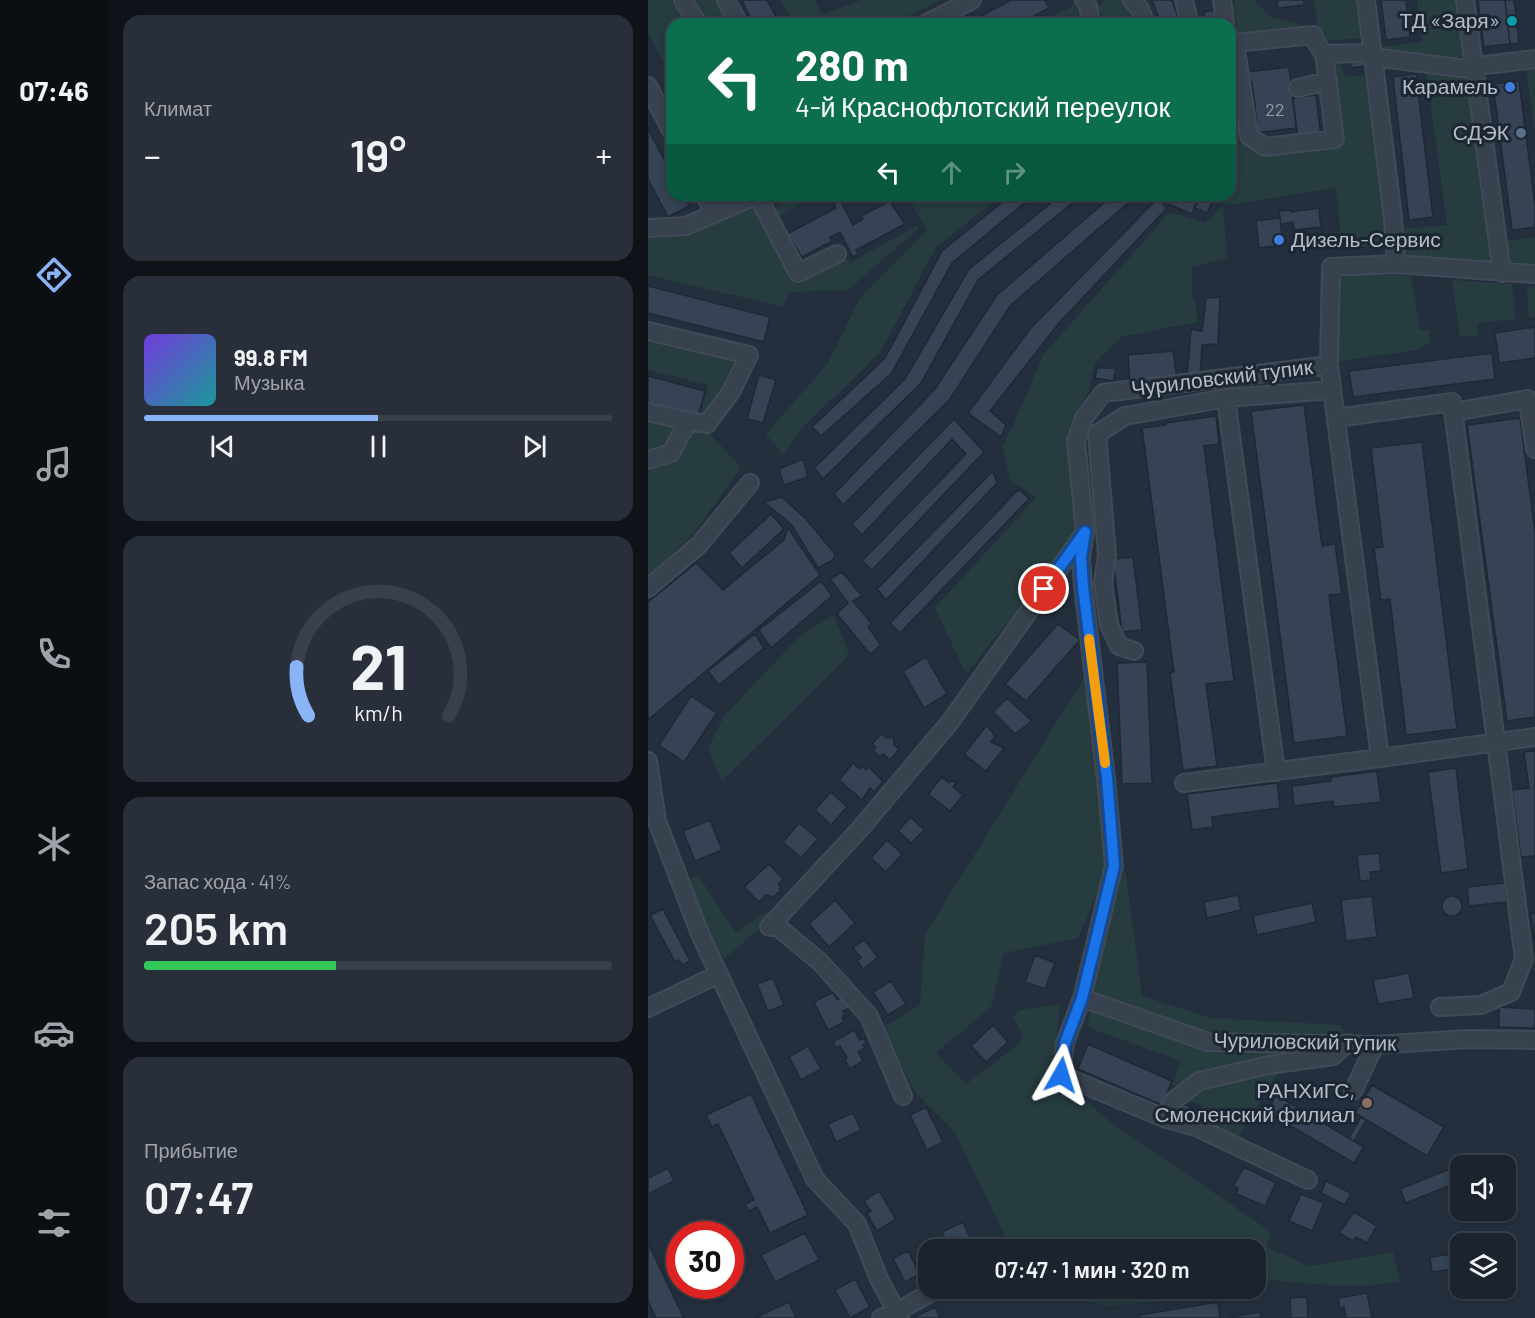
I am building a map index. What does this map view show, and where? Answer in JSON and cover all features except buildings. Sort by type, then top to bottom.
[{"type":"street","points":[[683,0],[694,18]]},
{"type":"street","points":[[726,0],[736,18]]},
{"type":"street","points":[[936,18],[972,0]]},
{"type":"street","points":[[1084,0],[1088,6],[1090,18]]},
{"type":"street","points":[[1132,0],[1140,9],[1144,18]]},
{"type":"street","points":[[1184,0],[1188,18]]},
{"type":"street","points":[[1222,0],[1224,18]]},
{"type":"street","points":[[1366,0],[1393,218],[1396,264]]},
{"type":"street","points":[[1465,0],[1502,273]]},
{"type":"street","points":[[1236,41],[1313,35],[1324,54],[1335,139],[1265,147],[1249,136],[1236,59]]},
{"type":"street","points":[[1324,54],[1364,53],[1373,57],[1460,68],[1535,59]]},
{"type":"street","points":[[1298,88],[1328,81]]},
{"type":"street","points":[[648,86],[666,120]]},
{"type":"street","points":[[708,201],[714,213]]},
{"type":"street","points":[[648,228],[686,226],[743,201]]},
{"type":"street","points":[[760,201],[798,273],[837,254]]},
{"type":"street","name":"Чуриловский тупик","points":[[1164,1118],[1061,1075],[1065,1043],[1082,998],[1114,866],[1107,778],[1083,587],[1081,557],[1085,532],[1076,441],[1083,418],[1103,393],[1329,365],[1331,267],[1396,264],[1535,274]]},
{"type":"street","points":[[648,331],[749,355],[731,392],[707,424],[688,422],[648,412]]},
{"type":"street","points":[[1329,365],[1380,758]]},
{"type":"street","points":[[1134,651],[1119,646],[1109,625],[1103,583],[1107,555],[1097,434],[1125,416],[1226,398],[1332,390]]},
{"type":"street","points":[[1226,398],[1276,771]]},
{"type":"street","points":[[1453,412],[1528,399],[1535,449]]},
{"type":"street","points":[[1336,418],[1452,402],[1524,959],[1511,992],[1481,1005],[1440,1007]]},
{"type":"street","points":[[648,460],[671,453],[688,422]]},
{"type":"street","points":[[648,588],[699,544],[750,483]]},
{"type":"street","points":[[903,1096],[869,1016],[820,962],[771,925],[860,829],[950,722],[1085,532]]},
{"type":"street","points":[[1184,783],[1535,737]]},
{"type":"street","points":[[648,761],[657,821],[700,934],[815,1179],[856,1224],[892,1316],[921,1299]]},
{"type":"street","points":[[648,1008],[719,974]]},
{"type":"street","name":"Чуриловский тупик","points":[[1082,998],[1208,1042],[1375,1045],[1468,1040],[1535,1040]]},
{"type":"street","points":[[1308,1180],[1196,1127],[1164,1118],[1173,1101],[1199,1081],[1269,1065],[1333,1056],[1348,1044]]},
{"type":"street","points":[[1353,1091],[1375,1045]]},
{"type":"green space","points":[[648,0],[679,0],[689,18],[666,18],[666,67],[648,32]]},
{"type":"green space","points":[[690,0],[721,0],[731,18],[700,18]]},
{"type":"green space","points":[[781,0],[815,0],[822,15],[861,0],[941,0],[905,18],[791,18]]},
{"type":"green space","points":[[1106,0],[1127,0],[1138,18],[1104,18],[1096,9]]},
{"type":"green space","points":[[1235,0],[1254,0],[1270,17],[1302,25],[1306,31],[1238,35],[1233,7]]},
{"type":"green space","points":[[1314,0],[1362,0],[1367,38],[1319,41]]},
{"type":"green space","points":[[1417,0],[1460,0],[1468,56],[1448,59],[1380,54],[1379,47],[1422,42]]},
{"type":"green space","points":[[1074,5],[1081,18],[1049,18]]},
{"type":"green space","points":[[1340,59],[1345,77],[1371,74],[1392,247],[1342,247],[1336,188],[1223,206],[1223,201],[1236,201],[1236,123],[1239,141],[1260,155],[1342,146],[1332,60]]},
{"type":"green space","points":[[1535,65],[1535,133],[1526,67]]},
{"type":"green space","points":[[1426,69],[1470,77],[1491,262],[1404,258],[1402,229],[1447,225]]},
{"type":"green space","points":[[786,201],[805,201],[774,219],[769,211]]},
{"type":"green space","points":[[910,201],[994,201],[936,247],[880,353],[803,427],[783,455],[766,434],[828,363],[860,298],[927,231]]},
{"type":"green space","points":[[751,204],[796,280],[845,256],[850,263],[916,226],[918,229],[848,290],[789,292],[783,307],[648,275],[648,233],[694,233]]},
{"type":"green space","points":[[1223,206],[1227,258],[1192,267],[1192,294],[1196,305],[1197,322],[1121,337],[1095,362],[1089,391],[1075,417],[1071,449],[1075,533],[1040,583],[966,674],[935,608],[1036,498],[1019,485],[1011,483],[1002,446],[1013,426],[1043,355],[1170,212],[1205,223]]},
{"type":"green space","points":[[1535,237],[1535,268],[1508,267],[1504,241]]},
{"type":"green space","points":[[1347,273],[1411,276],[1420,330],[1429,330],[1431,342],[1416,350],[1336,362],[1336,284]]},
{"type":"green space","points":[[1452,280],[1512,284],[1516,319],[1478,323],[1478,335],[1460,337]]},
{"type":"green space","points":[[1527,287],[1535,287],[1535,317],[1529,318]]},
{"type":"green space","points":[[648,336],[742,357],[727,391],[699,420],[708,385],[648,370]]},
{"type":"green space","points":[[648,417],[680,425],[667,447],[648,453]]},
{"type":"green space","points":[[692,428],[706,430],[741,467],[693,535],[648,576],[648,474],[650,468],[676,460]]},
{"type":"green space","points":[[834,615],[849,655],[722,781],[708,748],[724,716],[801,635]]},
{"type":"green space","points":[[1086,675],[1111,861],[1078,938],[1004,953],[991,1007],[936,1053],[966,1084],[1020,1043],[1023,1035],[1013,1018],[1019,1010],[1060,1004],[1052,1072],[1110,1122],[1270,1231],[1267,1247],[1309,1266],[1393,1252],[1400,1282],[1347,1285],[1266,1279],[1266,1239],[1006,1239],[955,1132],[917,1094],[880,1029],[920,1005],[925,934]]},
{"type":"green space","points":[[1125,868],[1142,996],[1210,1018],[1340,1025],[1349,1039],[1211,1038],[1090,993]]},
{"type":"green space","points":[[698,875],[736,933],[769,910],[757,931],[724,959],[707,936],[688,879]]},
{"type":"green space","points":[[1091,1008],[1208,1047],[1329,1048],[1197,1075],[1172,1087],[1181,1061],[1087,1027]]},
{"type":"green space","points":[[1281,1069],[1238,1138],[1195,1125],[1203,1105],[1178,1099],[1201,1087]]},
{"type":"green space","points":[[1078,1299],[1177,1299],[1168,1301],[1105,1306]]},
{"type":"slow traffic","points":[[1089,639],[1105,763]]},
{"type":"place","name":"ТД «Заря»","points":[[1512,21]]},
{"type":"place","name":"Карамель","points":[[1510,87]]},
{"type":"place","name":"СДЭК","points":[[1521,133]]},
{"type":"place","name":"Дизель-Сервис","points":[[1279,240]]},
{"type":"place","name":"РАНХиГС, Смоленский филиал","points":[[1367,1103]]},
{"type":"route","points":[[1044,589],[1085,532],[1081,557],[1083,587],[1107,778],[1114,866],[1082,998],[1065,1043],[1061,1075]]}]
